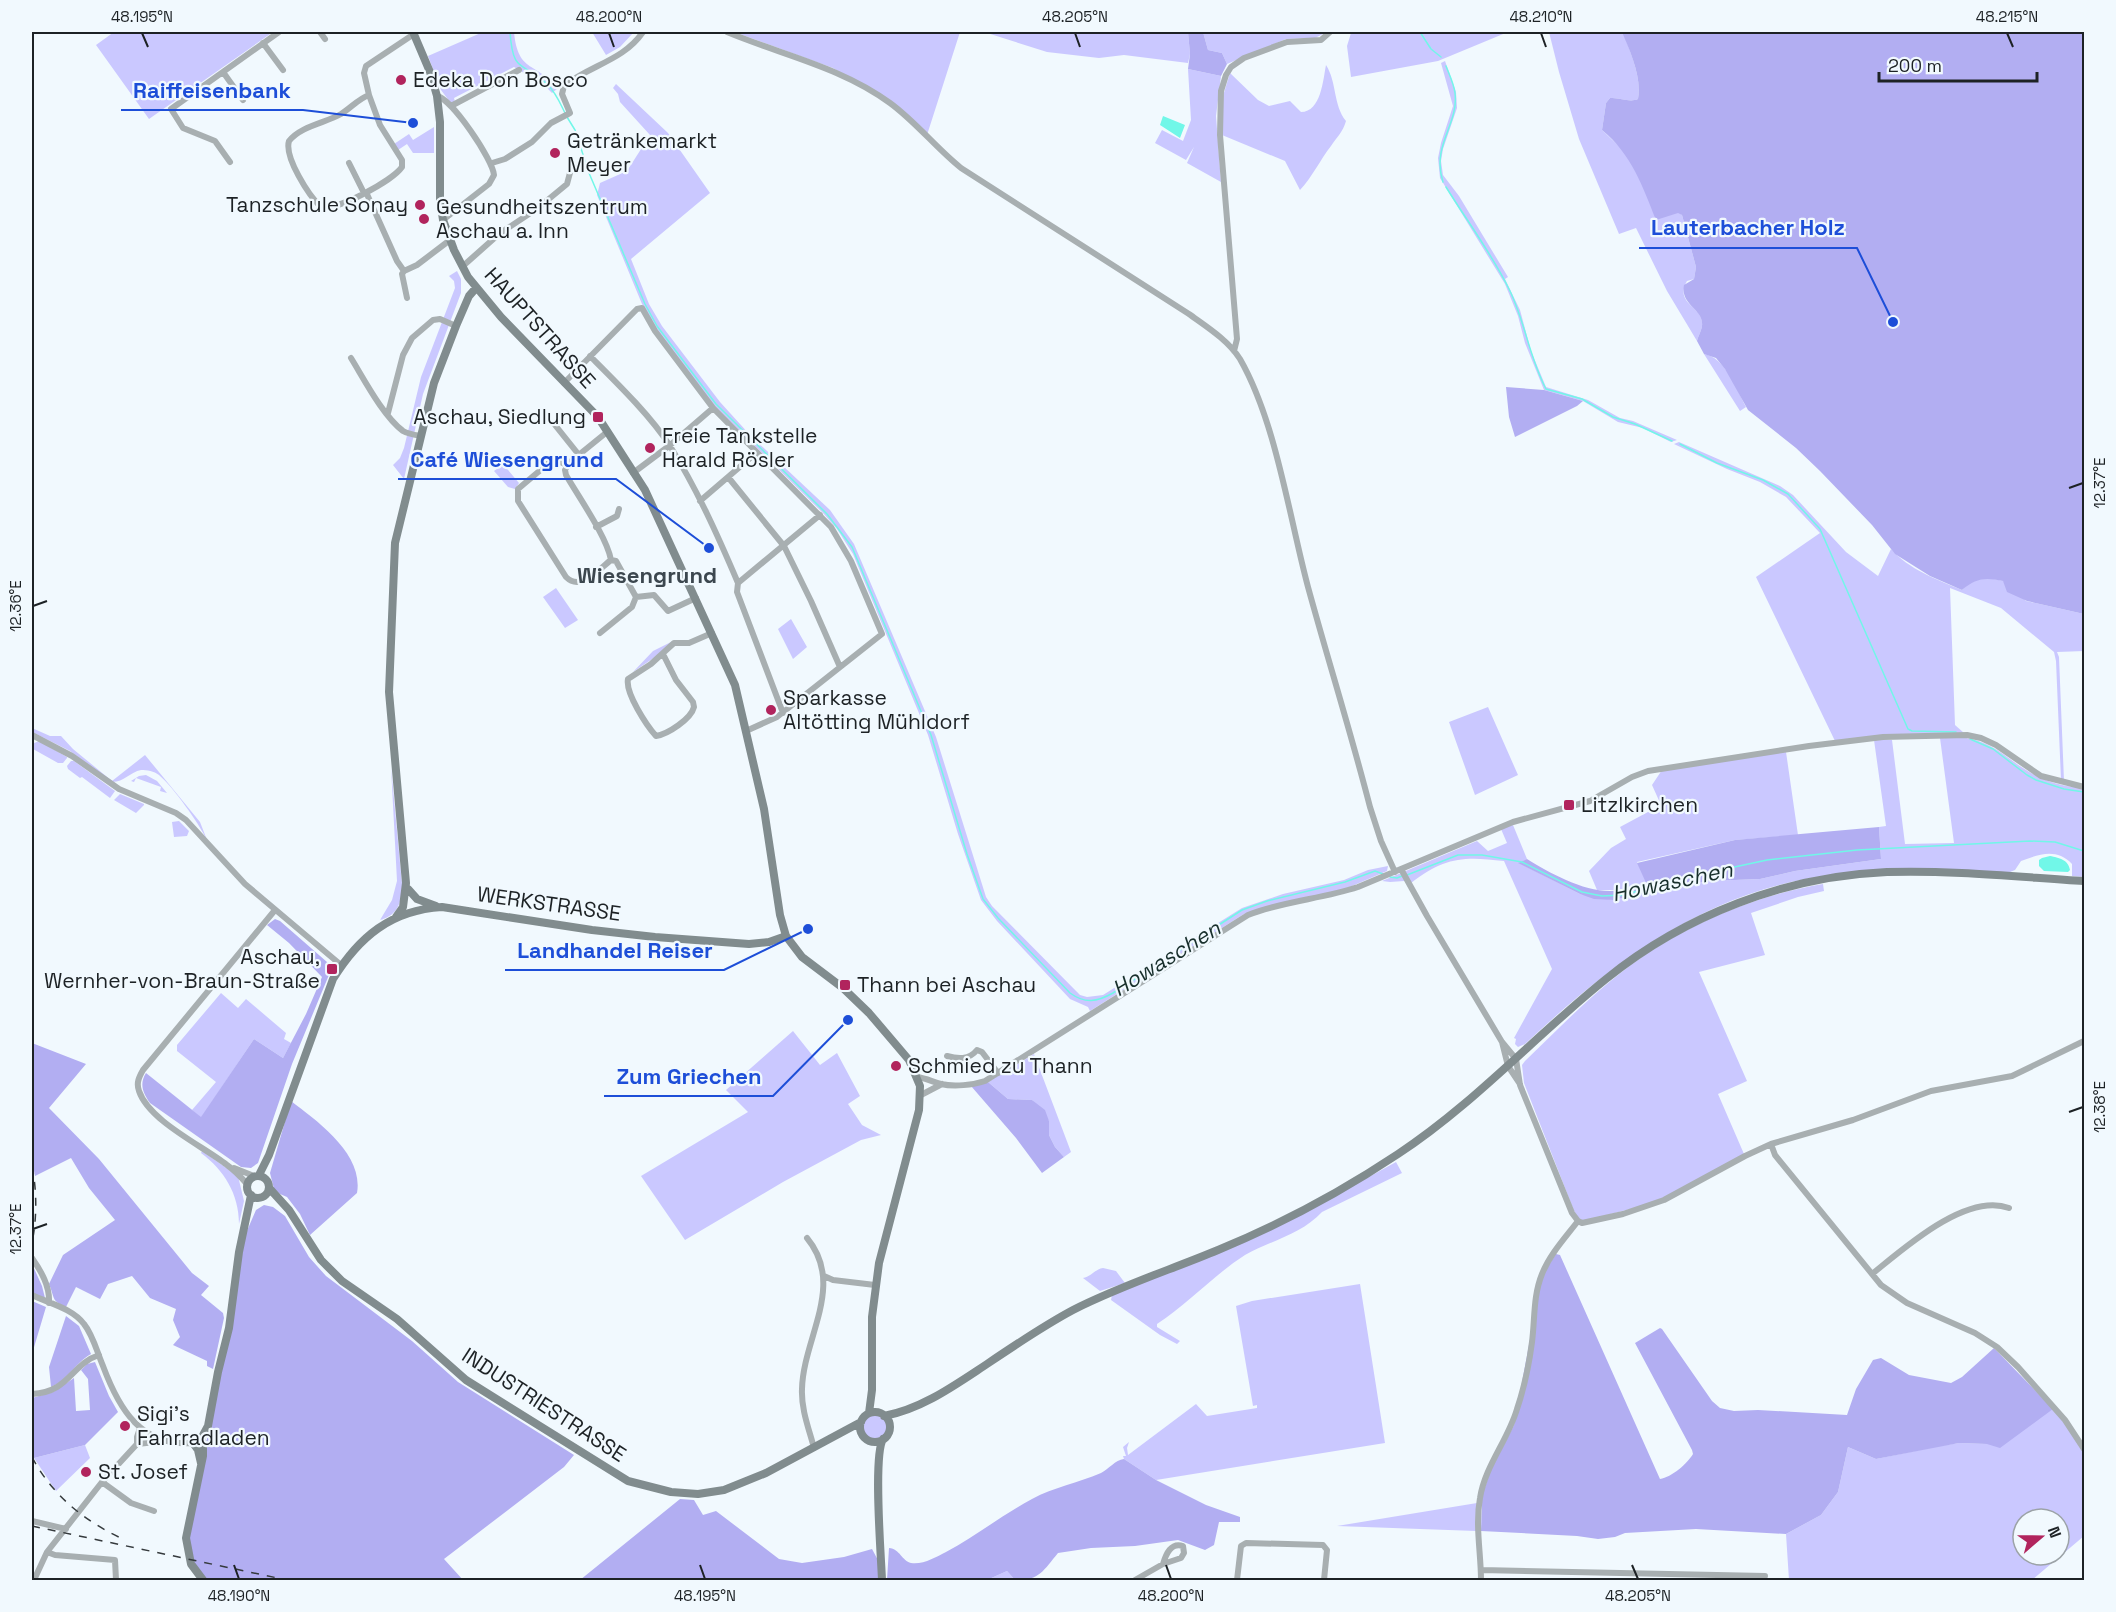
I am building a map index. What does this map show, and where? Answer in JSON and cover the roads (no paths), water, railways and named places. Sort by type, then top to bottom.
[{"type":"street","points":[[230,162],[215,141],[183,128],[171,109],[279,32]]},
{"type":"street","points":[[320,32],[325,39]]},
{"type":"street","points":[[492,163],[505,159],[532,142],[551,123],[570,113],[562,94],[564,86],[618,57],[643,32]]},
{"type":"street","points":[[727,32],[824,67],[874,93],[906,117],[961,168],[1189,314],[1234,351],[1252,383],[1265,419],[1308,586],[1380,841],[1397,872],[1406,880],[1502,1042],[1516,1059],[1520,1084]]},
{"type":"street","points":[[1234,351],[1237,339],[1220,135],[1220,105],[1224,83],[1231,67],[1244,58],[1287,42],[1321,40],[1330,32]]},
{"type":"street","points":[[369,95],[338,115],[297,133],[287,146],[297,173],[314,201],[321,207],[332,207],[365,193],[398,173],[403,164],[380,125],[364,73],[366,66],[414,33]]},
{"type":"street","name":"HAUPTSTRASSE","points":[[414,33],[437,96],[440,122],[439,192],[443,220],[462,266],[479,291],[586,407],[597,424],[607,432],[645,490],[735,685],[767,823],[780,915],[786,936]]},
{"type":"street","points":[[264,43],[283,70]]},
{"type":"street","points":[[452,106],[519,70]]},
{"type":"street","points":[[223,72],[243,100]]},
{"type":"street","points":[[437,96],[441,96],[452,106],[492,163],[494,175],[489,184],[443,220]]},
{"type":"street","points":[[349,162],[399,266],[404,271]]},
{"type":"street","points":[[462,266],[499,234],[538,208],[567,184],[571,169]]},
{"type":"street","points":[[407,298],[402,274],[404,271],[417,265],[450,240]]},
{"type":"street","points":[[413,911],[406,886],[389,704],[388,671],[395,543],[434,382],[465,307],[479,291]]},
{"type":"street","points":[[564,383],[637,309],[642,308],[655,331],[713,408],[820,515],[844,547],[882,634],[783,713],[771,721],[746,731]]},
{"type":"street","points":[[387,413],[403,355],[412,338],[433,320],[440,319],[456,326]]},
{"type":"street","points":[[590,356],[612,378],[669,446],[700,501],[738,583],[737,592],[783,713]]},
{"type":"street","points":[[351,358],[372,394],[387,413],[405,432],[421,436]]},
{"type":"street","points":[[633,473],[713,408]]},
{"type":"street","points":[[555,425],[579,455]]},
{"type":"street","points":[[607,432],[567,465],[566,475],[608,550],[610,560]]},
{"type":"street","points":[[700,501],[756,453]]},
{"type":"street","points":[[567,465],[558,461],[550,462],[522,484],[517,492],[518,501],[555,567],[568,580],[580,583],[610,560],[616,561],[636,597]]},
{"type":"street","points":[[728,477],[784,546],[840,667]]},
{"type":"street","points":[[596,527],[617,516],[620,510]]},
{"type":"street","points":[[738,583],[820,515]]},
{"type":"street","points":[[636,597],[654,595],[668,611],[696,598]]},
{"type":"street","points":[[600,633],[632,607],[636,597]]},
{"type":"street","points":[[663,654],[671,672],[692,700],[694,707],[689,716],[665,733],[656,736],[638,709],[627,684],[630,678],[676,642],[689,643],[712,633]]},
{"type":"street","points":[[33,736],[72,756],[119,789],[176,813],[186,820],[245,884],[341,965]]},
{"type":"street","points":[[917,1077],[942,1084],[978,1083],[1019,1060],[1238,920],[1266,909],[1346,891],[1397,872],[1513,822],[1590,801],[1632,777],[1648,771],[1883,737],[1974,736],[1996,745],[2041,776],[2085,787]]},
{"type":"street","points":[[878,1471],[883,1439],[889,1432],[890,1426],[907,1410],[940,1393],[1073,1310],[1258,1232],[1327,1198],[1410,1145],[1470,1100],[1585,996],[1640,954],[1694,922],[1762,895],[1826,879],[1887,872],[1970,873],[2085,881]]},
{"type":"street","points":[[406,886],[423,902],[442,907]]},
{"type":"street","points":[[396,918],[403,907],[406,886]]},
{"type":"street","name":"WERKSTRASSE","points":[[260,1176],[333,979],[341,965],[361,941],[396,918],[413,911],[442,907],[592,930],[655,937],[757,944],[786,936]]},
{"type":"street","points":[[261,1195],[247,1189],[247,1184],[228,1165],[162,1120],[139,1093],[138,1078],[274,910]]},
{"type":"street","points":[[786,936],[802,957],[843,988],[878,1022],[911,1063],[921,1095],[919,1110],[883,1241],[875,1285],[871,1334],[872,1390],[869,1413],[861,1422],[862,1434],[875,1450],[878,1471],[882,1581]]},
{"type":"street","points":[[1502,1042],[1508,1066],[1520,1084],[1572,1213],[1578,1221],[1589,1223],[1664,1200],[1771,1144],[1853,1120],[1931,1091],[2012,1076],[2085,1041]]},
{"type":"street","points":[[947,1056],[966,1058],[977,1050],[982,1052],[998,1073]]},
{"type":"street","points":[[921,1095],[942,1084]]},
{"type":"street","points":[[1771,1144],[1775,1155],[1881,1285],[1899,1299],[1975,1333],[1997,1347],[2055,1407],[2085,1449]]},
{"type":"street","points":[[197,1441],[208,1426],[229,1328],[239,1252],[246,1222],[269,1183],[260,1176],[228,1165]]},
{"type":"street","points":[[247,1184],[260,1176]]},
{"type":"street","name":"INDUSTRIESTRASSE","points":[[261,1195],[284,1204],[321,1260],[342,1281],[397,1319],[466,1380],[628,1481],[671,1492],[698,1494],[724,1490],[752,1480],[861,1422]]},
{"type":"street","points":[[1872,1274],[1923,1233],[1945,1220],[1982,1207],[2009,1208]]},
{"type":"street","points":[[1481,1581],[1479,1503],[1484,1481],[1512,1424],[1523,1387],[1532,1343],[1535,1302],[1540,1281],[1556,1249],[1578,1221]]},
{"type":"street","points":[[807,1238],[817,1254],[824,1276],[822,1299],[802,1388],[805,1413],[814,1448]]},
{"type":"street","points":[[32,1258],[45,1282],[49,1303]]},
{"type":"street","points":[[824,1276],[833,1280],[875,1285]]},
{"type":"street","points":[[32,1295],[69,1311],[83,1322],[91,1335],[119,1402],[130,1419],[140,1428],[157,1438],[197,1441]]},
{"type":"street","points":[[32,1394],[39,1394],[61,1385],[86,1361],[99,1355]]},
{"type":"street","points":[[872,1390],[890,1426]]},
{"type":"street","points":[[869,1413],[882,1414],[907,1410]]},
{"type":"street","points":[[137,1444],[137,1433],[140,1428]]},
{"type":"street","name":"INDUSTRIESTRASSE","points":[[837,1436],[853,1432],[862,1434]]},
{"type":"street","points":[[870,1441],[883,1439]]},
{"type":"street","points":[[34,1581],[47,1552],[102,1482],[137,1444],[168,1440]]},
{"type":"street","points":[[197,1441],[204,1450],[186,1538],[191,1564],[203,1581]]},
{"type":"street","points":[[102,1482],[131,1503],[154,1511]]},
{"type":"street","points":[[32,1521],[66,1529]]},
{"type":"street","points":[[1237,1581],[1241,1546],[1246,1543],[1323,1545],[1327,1550],[1324,1581]]},
{"type":"street","points":[[47,1552],[55,1555],[115,1560],[116,1581]]},
{"type":"street","points":[[1135,1581],[1162,1564]]},
{"type":"street","points":[[1481,1570],[1672,1577],[1765,1576]]},
{"type":"waterway","name":"Howaschen","points":[[510,32],[511,46],[517,62],[548,85],[565,113]]},
{"type":"waterway","points":[[1420,32],[1431,49],[1441,57]]},
{"type":"waterway","points":[[1443,182],[1440,157],[1455,104],[1453,83],[1446,66]]},
{"type":"waterway","name":"Howaschen","points":[[567,117],[575,130],[589,173],[645,304],[657,326],[716,404],[827,514],[852,547],[931,735],[983,899],[998,918],[1070,993],[1086,1000],[1096,1000],[1107,996],[1242,910],[1267,901],[1345,882],[1375,871],[1383,874]]},
{"type":"waterway","points":[[1446,187],[1509,289],[1546,389],[1582,399],[1613,417],[1635,424],[1672,441]]},
{"type":"waterway","points":[[1680,444],[1717,463],[1763,480],[1788,494],[1820,529],[1908,729],[1956,732]]},
{"type":"waterway","points":[[1970,739],[1993,749],[2036,780],[2064,789],[2084,792]]},
{"type":"waterway","name":"Howaschen","points":[[1407,875],[1458,855],[1482,855],[1522,862],[1582,892],[1602,896],[1623,895],[1767,860],[1857,850],[2030,841],[2055,842],[2084,851]]},
{"type":"waterway","name":"Howaschen","points":[[1390,877],[1402,876]]},
{"type":"railway","points":[[32,1166],[36,1205],[32,1243]]},
{"type":"railway","points":[[32,1457],[49,1483],[70,1506],[95,1524],[123,1539]]},
{"type":"railway","points":[[32,1526],[287,1580]]},
{"type":"place","name":"Edeka Don Bosco","points":[[401,80]]},
{"type":"place","name":"Raiffeisenbank","points":[[413,123]]},
{"type":"place","name":"Getränkemarkt Meyer","points":[[555,153]]},
{"type":"place","name":"Tanzschule Sonay","points":[[420,205]]},
{"type":"place","name":"Gesundheitszentrum Aschau a. Inn","points":[[424,219]]},
{"type":"place","name":"Lauterbacher Holz","points":[[1893,322]]},
{"type":"place","name":"Aschau, Siedlung","points":[[598,417]]},
{"type":"place","name":"Freie Tankstelle Harald Rösler","points":[[650,448]]},
{"type":"place","name":"Café Wiesengrund","points":[[709,548]]},
{"type":"place","name":"Sparkasse Altötting Mühldorf","points":[[771,710]]},
{"type":"place","name":"Litzlkirchen","points":[[1569,805]]},
{"type":"place","name":"Landhandel Reiser","points":[[808,929]]},
{"type":"place","name":"Aschau, Wernher-von-Braun-Straße","points":[[332,969]]},
{"type":"place","name":"Thann bei Aschau","points":[[845,985]]},
{"type":"place","name":"Zum Griechen","points":[[848,1020]]},
{"type":"place","name":"Schmied zu Thann","points":[[896,1066]]},
{"type":"place","name":"Sigi's Fahrradladen","points":[[125,1426]]},
{"type":"place","name":"St. Josef","points":[[86,1472]]},
{"type":"district","name":"Wiesengrund","points":[[647,575]]}]
